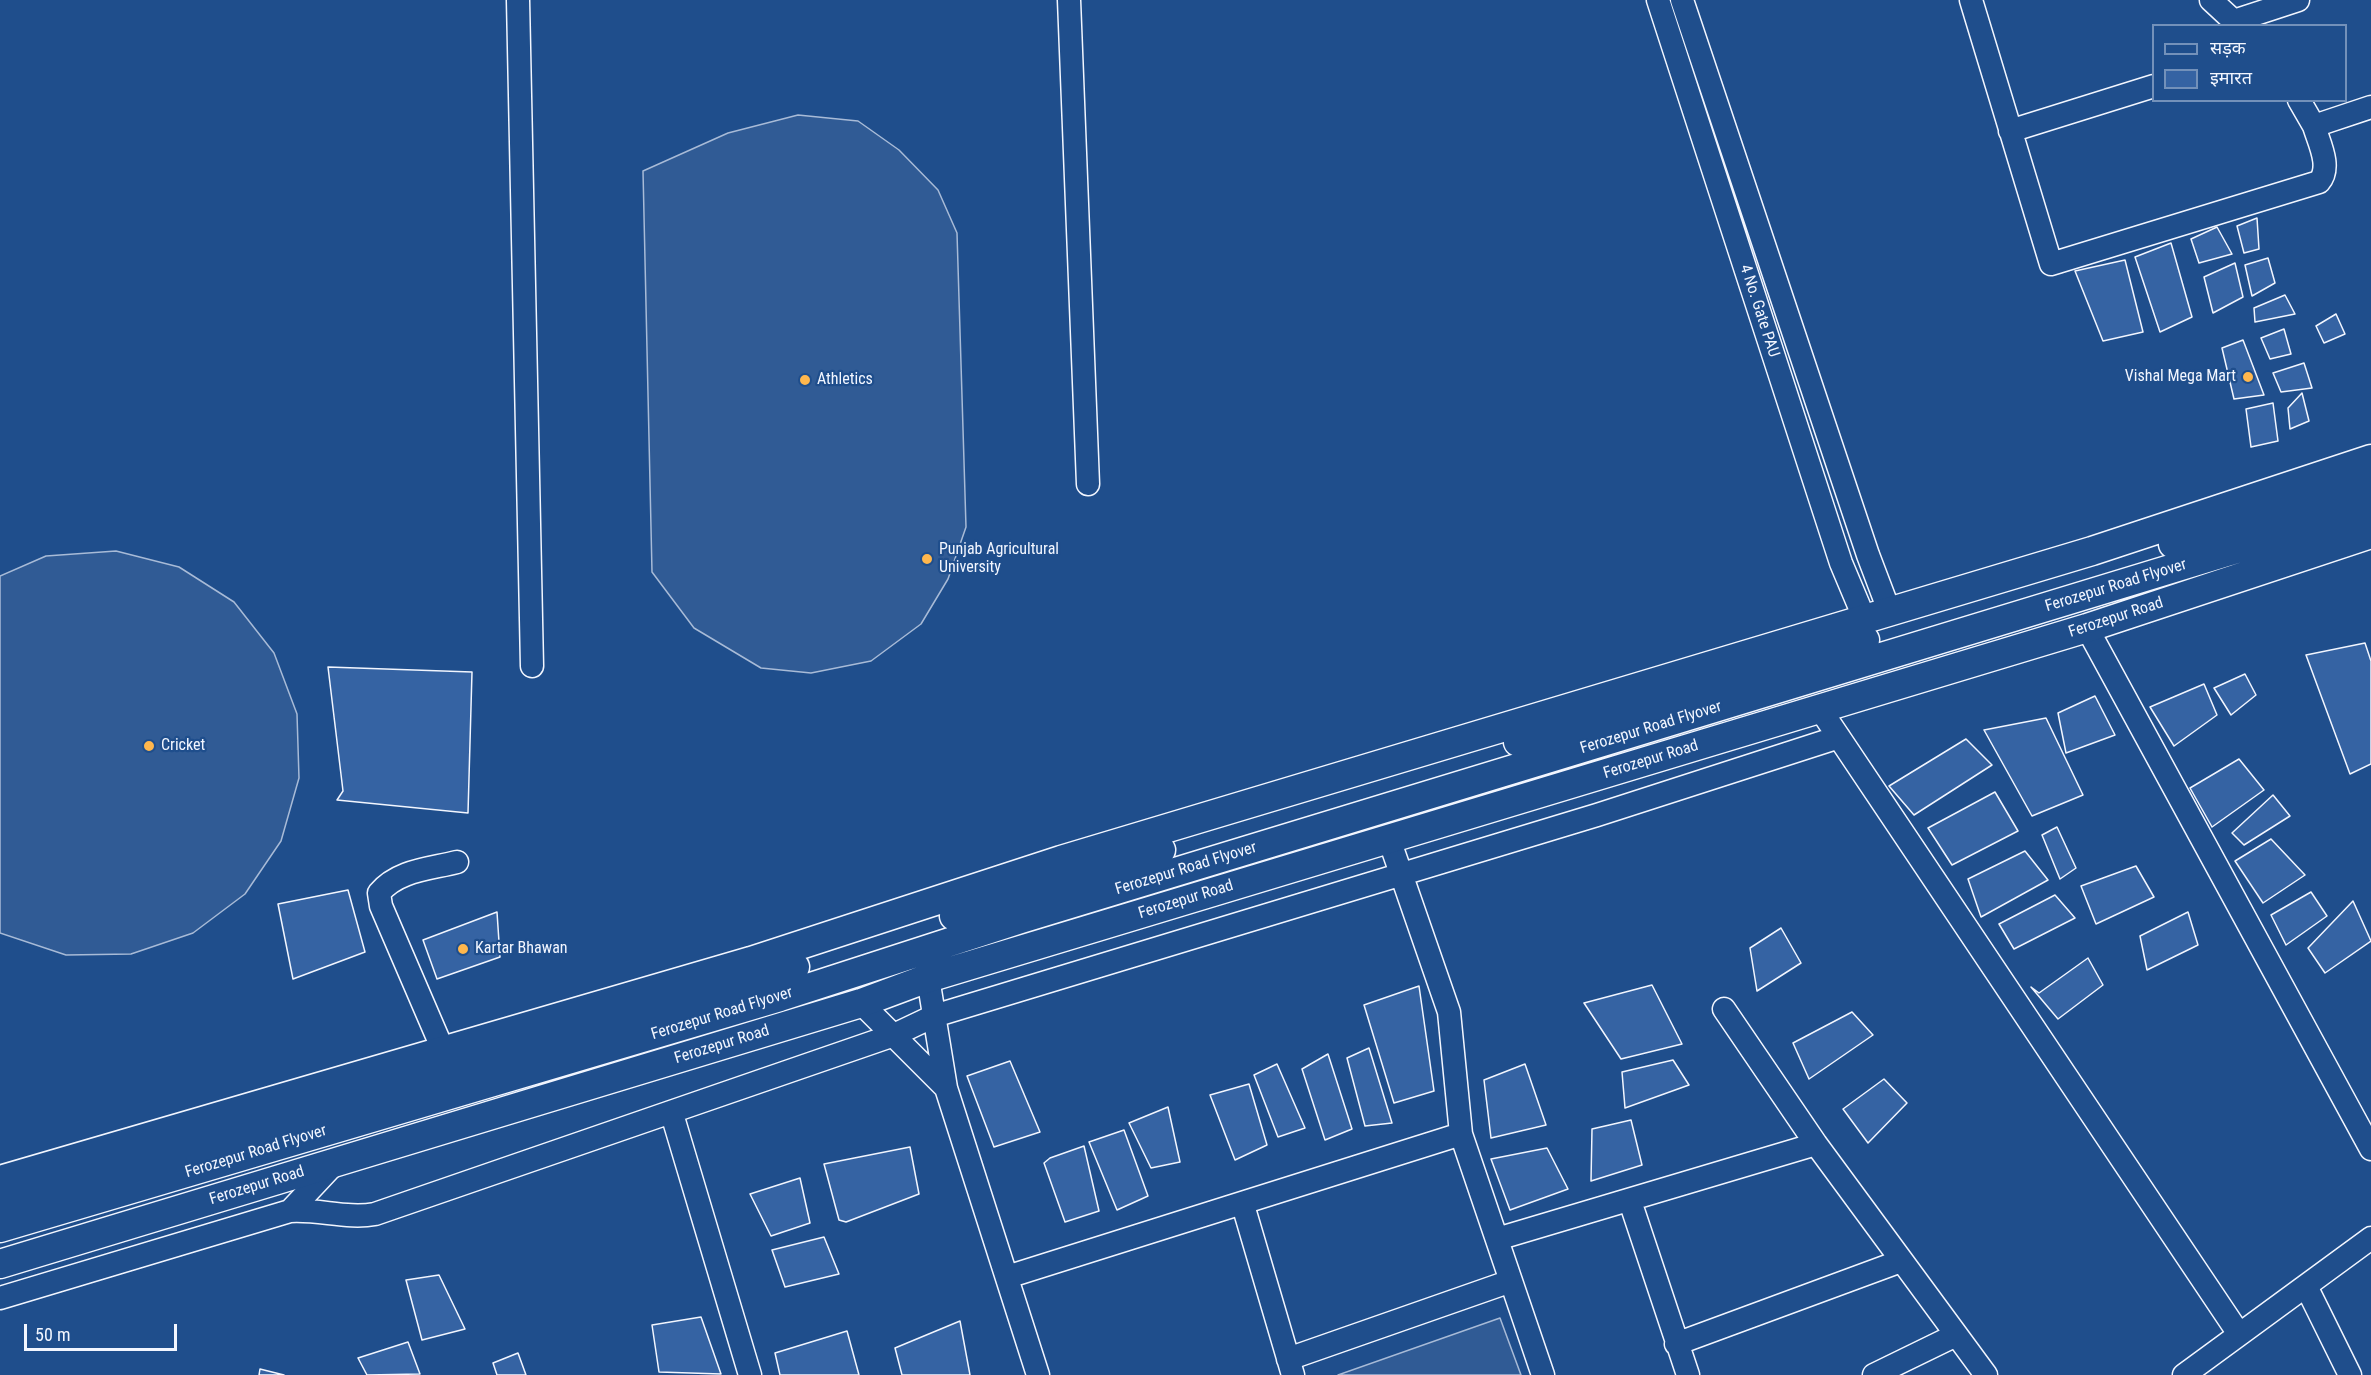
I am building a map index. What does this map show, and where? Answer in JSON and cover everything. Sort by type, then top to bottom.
[{"type":"main road","points":[[0,1179],[751,961],[1061,860],[2092,551],[2371,459]]},
{"type":"main road","name":"Ferozepur Road Flyover","points":[[0,1200],[226,1137],[750,982],[1368,785],[1704,689],[2371,482]]},
{"type":"main road","name":"Ferozepur Road Flyover","points":[[0,1228],[780,997],[1021,919],[2371,508]]},
{"type":"main road","name":"Ferozepur Road","points":[[0,1264],[861,1003],[928,978],[2087,628],[2371,534]]},
{"type":"street","points":[[518,0],[532,666]]},
{"type":"street","points":[[1069,0],[1088,484]]},
{"type":"street","name":"4 No. Gate PAU","points":[[1658,0],[1841,563],[1877,616]]},
{"type":"street","name":"4 No. Gate PAU","points":[[1682,0],[1868,555],[1877,616]]},
{"type":"street","points":[[1971,0],[2051,264],[2319,182],[2325,175],[2325,166],[2314,126],[2300,102]]},
{"type":"street","points":[[2211,0],[2236,23],[2298,0]]},
{"type":"street","points":[[2010,131],[2152,87]]},
{"type":"street","points":[[2314,126],[2371,107]]},
{"type":"street","points":[[2087,628],[2371,1149]]},
{"type":"street","points":[[1820,708],[2239,1334]]},
{"type":"street","points":[[0,1298],[290,1211],[305,1210],[354,1216],[375,1214],[672,1114],[894,1035],[934,1016],[1400,876],[1839,737]]},
{"type":"street","points":[[1389,839],[1449,1012],[1461,1134],[1543,1375]]},
{"type":"street","points":[[443,1050],[381,906],[379,893],[389,881],[400,875],[457,862]]},
{"type":"street","points":[[928,978],[946,1088],[1038,1375]]},
{"type":"street","points":[[861,1003],[946,1088]]},
{"type":"street","points":[[1724,1009],[1816,1144],[1986,1375]]},
{"type":"street","points":[[672,1114],[750,1375]]},
{"type":"street","points":[[1007,1277],[1243,1205],[1461,1134]]},
{"type":"street","points":[[1497,1239],[1816,1144]]},
{"type":"street","points":[[290,1211],[335,1163]]},
{"type":"street","points":[[1629,1201],[1688,1375]]},
{"type":"street","points":[[1243,1205],[1290,1367],[1511,1281]]},
{"type":"street","points":[[2184,1375],[2371,1238]]},
{"type":"street","points":[[1676,1344],[1901,1261]]},
{"type":"street","points":[[2306,1286],[2350,1375]]},
{"type":"street","points":[[1874,1375],[1956,1335]]},
{"type":"shaded area","name":"Athletics","points":[[798,115],[858,121],[899,150],[938,190],[957,233],[966,527],[948,579],[921,624],[871,661],[811,673],[761,668],[694,628],[652,572],[643,171],[728,133]]},
{"type":"shaded area","name":"Cricket","points":[[116,551],[179,567],[234,602],[274,653],[297,714],[299,778],[281,841],[245,894],[193,933],[131,954],[66,955],[0,933],[0,576],[46,556]]},
{"type":"shaded area","points":[[1500,1318],[1521,1375],[1338,1375]]},
{"type":"building","points":[[2257,218],[2259,249],[2244,253],[2237,226]]},
{"type":"building","points":[[2217,227],[2232,254],[2199,263],[2191,239]]},
{"type":"building","points":[[2171,243],[2192,317],[2160,332],[2135,257]]},
{"type":"building","points":[[2268,258],[2275,283],[2252,296],[2245,265]]},
{"type":"building","points":[[2125,260],[2143,332],[2103,341],[2075,271]]},
{"type":"building","points":[[2235,263],[2243,297],[2213,313],[2204,277]]},
{"type":"building","points":[[2285,295],[2295,314],[2255,322],[2254,308]]},
{"type":"building","points":[[2336,314],[2345,334],[2324,343],[2316,326]]},
{"type":"building","points":[[2284,329],[2291,354],[2270,359],[2261,338]]},
{"type":"building","points":[[2243,340],[2264,395],[2234,399],[2222,348]]},
{"type":"building","points":[[2304,363],[2312,388],[2281,392],[2273,373]]},
{"type":"building","points":[[2302,393],[2309,421],[2290,429],[2288,408]]},
{"type":"building","points":[[2273,403],[2278,441],[2251,447],[2246,409]]},
{"type":"building","points":[[2365,643],[2371,661],[2371,764],[2350,774],[2306,655]]},
{"type":"building","points":[[328,667],[472,672],[468,813],[337,800],[343,791]]},
{"type":"building","points":[[2245,674],[2256,695],[2231,715],[2214,688]]},
{"type":"building","points":[[2204,684],[2217,715],[2174,746],[2150,707]]},
{"type":"building","points":[[2095,696],[2115,735],[2066,753],[2058,713]]},
{"type":"building","points":[[2046,718],[2083,795],[2032,816],[1984,730]]},
{"type":"building","points":[[1966,739],[1992,765],[1914,815],[1889,786]]},
{"type":"building","points":[[2239,759],[2264,790],[2212,827],[2190,788]]},
{"type":"building","points":[[1995,792],[2018,831],[1952,865],[1928,828]]},
{"type":"building","points":[[2273,795],[2290,816],[2244,845],[2232,833]]},
{"type":"building","points":[[2057,827],[2076,868],[2060,879],[2042,835]]},
{"type":"building","points":[[2271,839],[2305,875],[2263,903],[2235,861]]},
{"type":"building","points":[[2025,851],[2048,880],[1981,917],[1968,879]]},
{"type":"building","points":[[2136,866],[2154,897],[2096,924],[2081,886]]},
{"type":"building","points":[[348,890],[365,952],[293,979],[278,904]]},
{"type":"building","points":[[2311,892],[2327,916],[2286,945],[2271,915]]},
{"type":"building","points":[[2055,895],[2075,918],[2014,949],[1999,924]]},
{"type":"building","points":[[2353,901],[2371,941],[2325,973],[2308,948]]},
{"type":"building","name":"Kartar Bhawan","points":[[497,912],[500,957],[437,979],[423,940]]},
{"type":"building","points":[[2188,912],[2198,945],[2147,970],[2140,936]]},
{"type":"building","points":[[1781,928],[1801,963],[1757,991],[1750,948]]},
{"type":"building","points":[[2088,958],[2103,985],[2058,1019],[2031,987],[2039,993]]},
{"type":"building","points":[[1652,985],[1682,1044],[1621,1059],[1584,1003]]},
{"type":"building","points":[[1419,986],[1434,1091],[1394,1103],[1364,1005]]},
{"type":"building","points":[[1852,1012],[1873,1035],[1809,1079],[1793,1043]]},
{"type":"building","points":[[1369,1048],[1392,1123],[1365,1126],[1347,1058]]},
{"type":"building","points":[[1328,1054],[1352,1129],[1325,1140],[1302,1069]]},
{"type":"building","points":[[1673,1060],[1689,1085],[1625,1108],[1622,1072]]},
{"type":"building","points":[[1010,1061],[1040,1132],[994,1147],[967,1076]]},
{"type":"building","points":[[1277,1064],[1305,1128],[1278,1137],[1254,1075]]},
{"type":"building","points":[[1525,1064],[1546,1125],[1491,1138],[1484,1080]]},
{"type":"building","points":[[1884,1079],[1907,1103],[1868,1143],[1843,1109]]},
{"type":"building","points":[[1249,1084],[1267,1145],[1235,1160],[1210,1095]]},
{"type":"building","points":[[1168,1107],[1180,1162],[1151,1168],[1129,1123]]},
{"type":"building","points":[[1631,1120],[1642,1165],[1591,1181],[1592,1129]]},
{"type":"building","points":[[1124,1130],[1148,1196],[1117,1210],[1089,1142]]},
{"type":"building","points":[[1084,1146],[1099,1211],[1065,1222],[1044,1163],[1050,1158]]},
{"type":"building","points":[[910,1147],[919,1194],[846,1222],[839,1220],[824,1164]]},
{"type":"building","points":[[1547,1148],[1568,1189],[1510,1210],[1491,1159]]},
{"type":"building","points":[[800,1178],[810,1223],[771,1236],[750,1194]]},
{"type":"building","points":[[824,1237],[839,1274],[785,1287],[772,1250]]},
{"type":"building","points":[[439,1275],[465,1329],[422,1340],[406,1280]]},
{"type":"building","points":[[701,1317],[721,1374],[659,1372],[652,1325]]},
{"type":"building","points":[[960,1321],[970,1375],[902,1375],[895,1348]]},
{"type":"building","points":[[847,1331],[859,1375],[780,1375],[775,1353]]},
{"type":"building","points":[[408,1342],[420,1374],[367,1375],[358,1358]]},
{"type":"building","points":[[518,1353],[526,1375],[497,1375],[493,1363]]},
{"type":"building","points":[[260,1369],[284,1375],[259,1375]]},
{"type":"place","name":"Vishal Mega Mart","points":[[2248,377]]},
{"type":"place","name":"Athletics","points":[[805,380]]},
{"type":"place","name":"Punjab Agricultural University","points":[[927,559]]},
{"type":"place","name":"Cricket","points":[[149,746]]},
{"type":"place","name":"Kartar Bhawan","points":[[463,949]]}]
